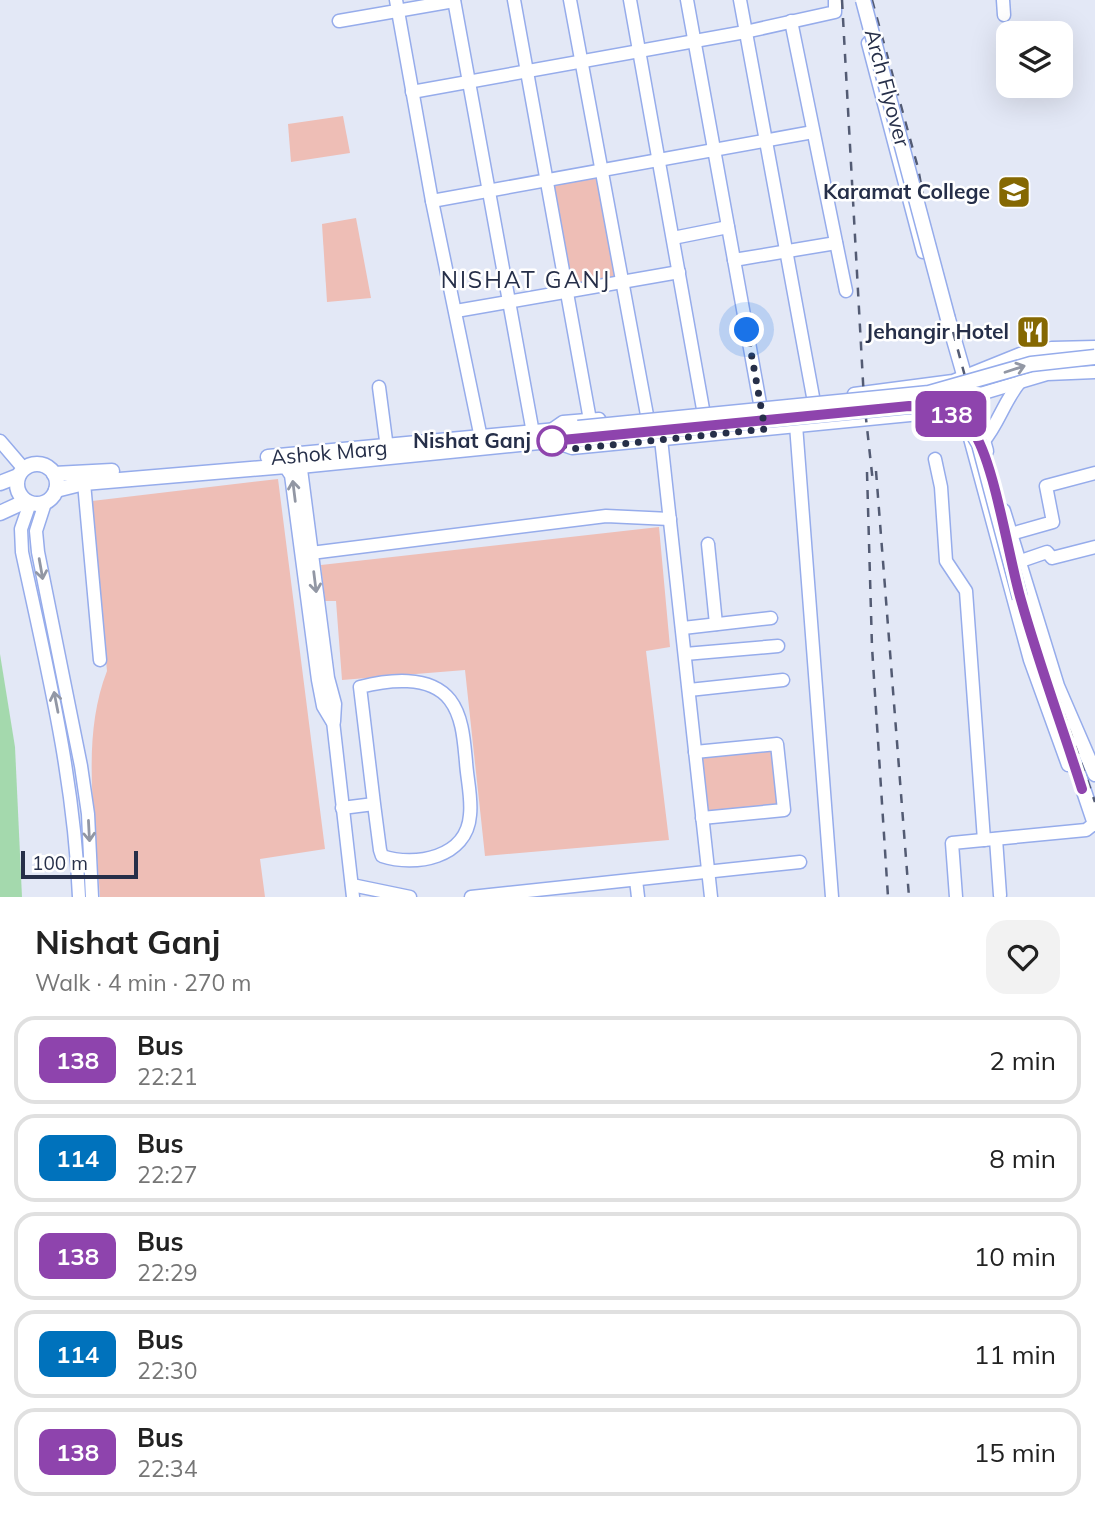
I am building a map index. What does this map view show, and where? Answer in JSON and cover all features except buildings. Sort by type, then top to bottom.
[{"type":"main road","name":"Arch Flyover","points":[[866,0],[953,338],[965,398],[983,442],[1017,562],[1057,686],[1095,774]]},
{"type":"main road","points":[[551,436],[582,428],[929,393],[1031,364],[1095,357]]},
{"type":"main road","points":[[582,428],[909,406],[941,410],[972,430],[979,444],[1020,598],[1095,824]]},
{"type":"main road","name":"Ashok Marg","points":[[299,460],[533,433],[551,436]]},
{"type":"main road","name":"Ashok Marg","points":[[21,472],[40,464],[54,474],[299,460],[551,436]]},
{"type":"main road","points":[[299,460],[327,678],[334,704],[333,721]]},
{"type":"main road","name":"Ashok Marg","points":[[56,490],[84,483],[279,464],[286,466],[292,475],[319,680],[324,706],[333,721]]},
{"type":"main road","points":[[1,482],[21,472]]},
{"type":"main road","points":[[21,472],[18,493],[23,506],[56,490],[54,474]]},
{"type":"street","points":[[339,20],[397,5],[454,0],[533,433]]},
{"type":"street","points":[[514,0],[566,291],[582,428]]},
{"type":"street","points":[[570,0],[647,415]]},
{"type":"street","points":[[630,0],[703,409]]},
{"type":"street","points":[[687,0],[765,429]]},
{"type":"street","points":[[740,0],[818,423]]},
{"type":"street","points":[[412,92],[746,32],[835,12],[835,0]]},
{"type":"street","points":[[866,0],[952,308],[953,338]]},
{"type":"street","points":[[1003,0],[1004,15]]},
{"type":"street","points":[[397,5],[432,201],[481,438]]},
{"type":"street","points":[[791,22],[846,291]]},
{"type":"street","points":[[432,201],[813,132]]},
{"type":"street","points":[[673,238],[728,227]]},
{"type":"street","points":[[734,260],[836,243]]},
{"type":"street","points":[[456,311],[679,272]]},
{"type":"street","name":"Ashok Marg","points":[[1095,347],[1052,348],[1020,354],[959,377],[883,390],[647,415],[582,428],[563,422],[551,436],[572,449],[910,415],[1047,374],[1095,372]]},
{"type":"street","points":[[983,442],[998,424],[1004,401],[1020,381]]},
{"type":"street","points":[[379,387],[387,448]]},
{"type":"street","points":[[883,390],[888,416]]},
{"type":"street","points":[[852,394],[854,421]]},
{"type":"street","points":[[965,398],[1030,660],[1072,774],[1082,789]]},
{"type":"street","points":[[796,425],[832,897]]},
{"type":"street","points":[[661,439],[711,897]]},
{"type":"street","points":[[0,440],[21,472]]},
{"type":"street","points":[[935,459],[941,487],[946,561],[966,591],[990,839],[1000,895]]},
{"type":"street","points":[[1011,534],[1053,522],[1046,486],[1095,473]]},
{"type":"street","points":[[84,483],[100,660]]},
{"type":"street","points":[[23,506],[36,531],[82,766],[88,814],[92,897]]},
{"type":"street","points":[[23,506],[22,552],[56,700],[68,769],[79,897]]},
{"type":"street","points":[[311,553],[606,516],[670,519]]},
{"type":"street","points":[[708,544],[716,624]]},
{"type":"street","points":[[1017,562],[1047,552],[1052,558],[1095,547]]},
{"type":"street","points":[[683,628],[771,618]]},
{"type":"street","points":[[685,654],[778,646]]},
{"type":"street","points":[[689,690],[783,680]]},
{"type":"street","points":[[408,681],[431,687],[450,700],[463,729],[471,817],[464,834],[453,849],[435,858],[400,862],[382,856],[374,804],[360,687],[408,681]]},
{"type":"street","points":[[333,721],[352,891],[410,897]]},
{"type":"street","points":[[695,752],[777,744],[784,810],[702,818]]},
{"type":"street","points":[[342,808],[374,804]]},
{"type":"street","points":[[956,897],[952,843],[1086,830],[1095,824]]},
{"type":"street","points":[[473,897],[800,862]]},
{"type":"street","points":[[636,880],[638,897]]},
{"type":"shaded area","points":[[343,116],[350,153],[291,162],[288,124]]},
{"type":"shaded area","points":[[598,175],[617,279],[572,287],[553,183]]},
{"type":"shaded area","points":[[356,218],[371,298],[327,302],[322,224]]},
{"type":"shaded area","points":[[278,479],[325,849],[260,859],[265,897],[100,897],[93,812],[92,754],[94,725],[107,671],[92,501]]},
{"type":"shaded area","points":[[659,527],[670,647],[646,651],[669,840],[485,856],[465,670],[342,680],[336,601],[325,601],[321,565]]},
{"type":"shaded area","points":[[0,654],[15,747],[22,897],[0,897]]},
{"type":"shaded area","points":[[773,751],[779,806],[708,813],[702,758]]},
{"type":"railway","points":[[842,0],[864,400],[873,483]]},
{"type":"railway","points":[[872,0],[918,168],[937,272],[1029,615],[1095,802]]},
{"type":"railway","points":[[876,471],[909,897]]},
{"type":"railway","points":[[867,472],[872,647],[888,897]]},
{"type":"bus line","name":"138","points":[[552,441],[909,406],[941,410],[955,416],[972,430],[988,468],[1020,598],[1082,789]]},
{"type":"place","name":"Karamat College","points":[[1014,192]]},
{"type":"place","name":"Jehangir Hotel","points":[[1033,332]]},
{"type":"place","name":"Nishat Ganj","points":[[552,441]]},
{"type":"district","name":"NISHAT GANJ","points":[[526,280]]},
{"type":"route","points":[[552,441],[572,449],[765,429],[747,330]]}]
